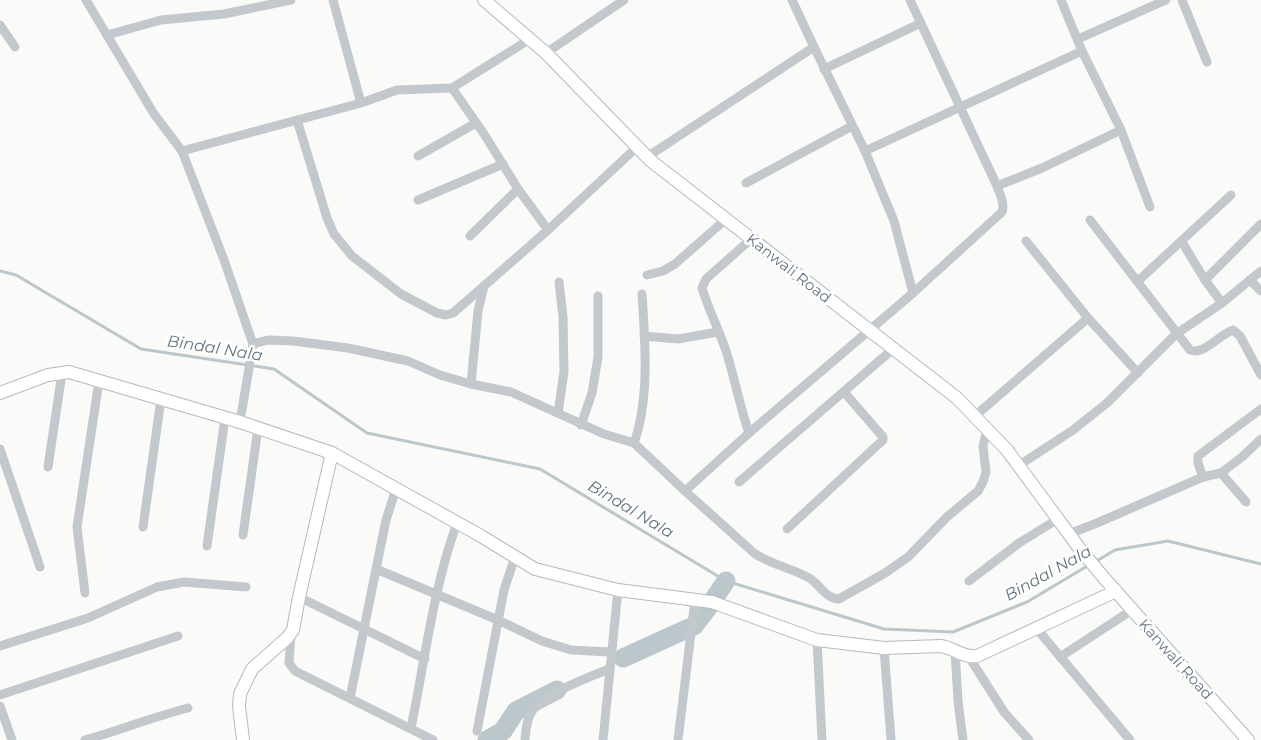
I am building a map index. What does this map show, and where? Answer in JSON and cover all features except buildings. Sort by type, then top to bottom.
[{"type":"street","points":[[86,0],[154,114],[182,151],[224,260],[253,347],[240,422]]},
{"type":"street","points":[[107,36],[161,20],[224,14],[292,0]]},
{"type":"street","points":[[333,0],[361,103]]},
{"type":"street","name":"Kanwali Road","points":[[484,0],[546,54],[647,157],[957,398],[1006,450],[1104,578],[1248,740]]},
{"type":"street","points":[[546,54],[624,0]]},
{"type":"street","points":[[792,0],[865,151],[894,221],[913,293]]},
{"type":"street","points":[[685,491],[749,433],[913,293],[1002,212],[1002,200],[997,186],[910,0]]},
{"type":"street","points":[[1061,0],[1082,51],[1121,130],[1150,207]]},
{"type":"street","points":[[1078,39],[1166,0]]},
{"type":"street","points":[[1182,0],[1207,62]]},
{"type":"street","points":[[824,69],[922,23]]},
{"type":"street","points":[[0,25],[14,48]]},
{"type":"street","points":[[182,151],[361,103],[397,90],[452,88],[530,39]]},
{"type":"street","points":[[647,157],[814,47]]},
{"type":"street","points":[[865,151],[1082,51]]},
{"type":"street","points":[[452,88],[518,189],[548,230]]},
{"type":"street","points":[[297,120],[334,234],[352,256],[402,294],[437,313],[446,314],[453,313],[484,286],[548,230],[637,147]]},
{"type":"street","points":[[418,156],[476,123]]},
{"type":"street","points":[[746,183],[852,126]]},
{"type":"street","points":[[997,186],[1042,168],[1121,130]]},
{"type":"street","points":[[418,200],[503,164]]},
{"type":"street","points":[[470,236],[518,189]]},
{"type":"street","points":[[1138,281],[1231,195]]},
{"type":"street","points":[[647,276],[676,264],[726,219]]},
{"type":"street","points":[[1090,220],[1138,281],[1176,334],[1193,352],[1200,350],[1233,330],[1237,332],[1261,375]]},
{"type":"street","points":[[1205,280],[1261,224]]},
{"type":"street","points":[[749,433],[739,404],[727,354],[702,288],[703,284],[751,239]]},
{"type":"street","points":[[1026,241],[1088,318],[1138,373]]},
{"type":"street","points":[[1182,242],[1205,280],[1222,303]]},
{"type":"street","points":[[1018,466],[1073,430],[1107,402],[1176,334],[1222,303],[1261,271]]},
{"type":"street","points":[[1250,280],[1261,291]]},
{"type":"street","points":[[558,413],[564,372],[564,317],[559,282]]},
{"type":"street","points":[[471,384],[478,310],[484,286]]},
{"type":"street","points":[[634,443],[640,426],[644,385],[642,294]]},
{"type":"street","points":[[581,425],[592,393],[598,357],[598,296]]},
{"type":"street","points":[[975,416],[1088,318]]},
{"type":"street","points":[[644,336],[678,339],[718,332]]},
{"type":"street","points":[[253,347],[268,340],[293,341],[348,348],[408,361],[440,375],[510,392],[581,425],[634,443],[754,553],[809,578],[833,599],[839,599],[885,573],[908,557],[947,518],[978,491],[986,472],[983,446],[987,430]]},
{"type":"street","points":[[739,482],[893,349]]},
{"type":"street","points":[[0,392],[48,375],[69,372],[240,422],[332,453],[535,569],[618,590],[712,602],[816,640],[884,648],[941,646],[969,657],[977,656],[1116,591]]},
{"type":"street","points":[[48,466],[62,373]]},
{"type":"street","points":[[85,593],[77,527],[99,381]]},
{"type":"street","points":[[786,529],[884,440],[844,392]]},
{"type":"street","points":[[143,527],[161,399]]},
{"type":"street","points":[[1203,477],[1198,459],[1201,453],[1261,409]]},
{"type":"street","points":[[206,546],[226,418]]},
{"type":"street","points":[[243,535],[258,428]]},
{"type":"street","points":[[1069,534],[1097,524],[1203,477],[1221,473],[1261,439]]},
{"type":"street","points":[[0,449],[40,567]]},
{"type":"street","points":[[332,453],[291,634],[290,666],[294,671],[433,740]]},
{"type":"street","points":[[1221,473],[1246,502]]},
{"type":"street","points":[[350,698],[386,520],[396,489]]},
{"type":"street","points":[[969,581],[1019,543],[1058,519]]},
{"type":"street","points":[[411,728],[447,550],[457,523]]},
{"type":"street","points":[[477,730],[504,590],[515,557]]},
{"type":"street","points":[[376,569],[498,620],[542,641],[571,650],[610,652]]},
{"type":"street","points":[[0,646],[88,618],[157,587],[184,582],[246,587]]},
{"type":"street","points":[[602,740],[618,590]]},
{"type":"street","points":[[299,597],[425,659]]},
{"type":"street","points":[[678,740],[695,600]]},
{"type":"street","points":[[1060,657],[1132,610]]},
{"type":"street","points":[[1036,629],[1130,740]]},
{"type":"street","points":[[243,740],[240,694],[252,669],[291,634]]},
{"type":"street","points":[[0,695],[178,636]]},
{"type":"street","points":[[816,640],[822,740]]},
{"type":"street","points":[[884,648],[891,740]]},
{"type":"street","points":[[954,650],[963,740]]},
{"type":"street","points":[[969,657],[1004,712],[1029,740]]},
{"type":"street","points":[[525,740],[527,722],[535,707],[552,695],[584,678],[609,669]]},
{"type":"street","points":[[0,706],[12,740]]},
{"type":"street","points":[[85,740],[188,708]]},
{"type":"waterway","name":"Bindal Nala","points":[[0,271],[16,275],[141,349],[274,369],[367,433],[540,469],[726,581],[884,629],[953,632],[1027,602],[1089,565]]},
{"type":"waterway","name":"Bindal Nala","points":[[1095,562],[1115,550],[1168,541],[1261,564]]},
{"type":"waterway","points":[[713,600],[726,581]]},
{"type":"waterway","points":[[694,626],[710,605]]},
{"type":"waterway","points":[[623,658],[689,628]]},
{"type":"waterway","points":[[487,740],[503,731],[516,711],[557,690]]}]
